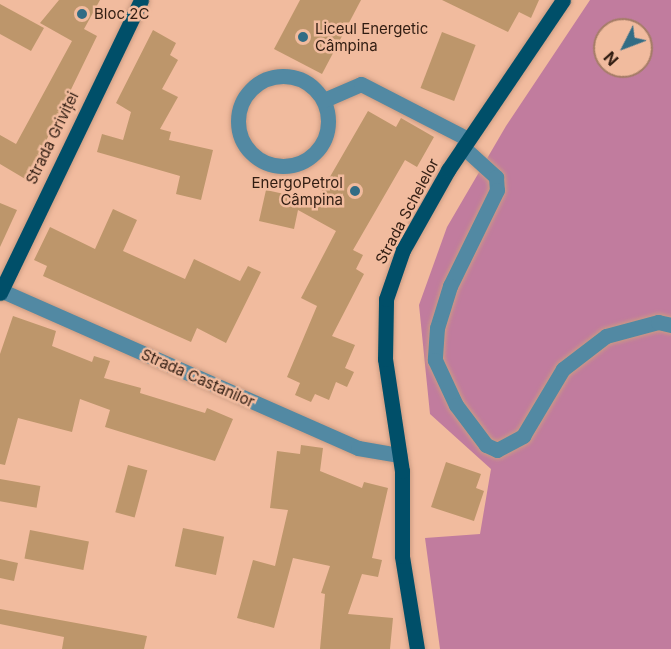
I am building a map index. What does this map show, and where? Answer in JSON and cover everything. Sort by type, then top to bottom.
[{"type":"main road","name":"Strada Griviței","points":[[0,291],[141,0]]},
{"type":"main road","name":"Strada Schelelor","points":[[417,649],[402,556],[399,455],[385,359],[386,299],[403,250],[466,143],[563,0]]},
{"type":"street","points":[[285,75],[297,77],[308,82],[324,100],[329,124],[326,136],[313,155],[303,162],[269,164],[243,142],[240,108],[248,93],[261,81],[285,75]]},
{"type":"street","points":[[324,100],[361,84],[466,143],[496,177],[495,200],[450,286],[437,328],[435,360],[456,405],[486,445],[497,450],[523,436],[563,369],[606,336],[658,322],[671,325]]},
{"type":"street","name":"Strada Castanilor","points":[[0,291],[357,448],[399,455]]},
{"type":"shaded area","points":[[590,0],[671,0],[671,649],[440,649],[425,538],[480,534],[491,469],[430,414],[419,305],[447,227],[506,126]]},
{"type":"building","points":[[59,0],[100,0],[84,29],[97,36],[27,180],[0,164],[0,135],[16,144],[72,41],[40,23]]},
{"type":"building","points":[[300,0],[361,0],[322,74],[274,49]]},
{"type":"building","points":[[442,0],[539,0],[531,18],[519,12],[508,32]]},
{"type":"building","points":[[0,4],[44,28],[31,51],[0,34]]},
{"type":"building","points":[[153,30],[176,43],[170,55],[178,60],[162,89],[178,97],[160,129],[171,132],[169,140],[213,150],[201,200],[176,194],[180,176],[97,152],[102,134],[123,140],[131,112],[116,103]]},
{"type":"building","points":[[442,32],[476,45],[454,101],[420,88]]},
{"type":"building","points":[[368,111],[396,127],[401,118],[434,137],[417,167],[405,160],[353,250],[363,255],[356,269],[364,274],[332,336],[355,345],[345,368],[354,372],[347,387],[336,382],[329,400],[315,394],[311,402],[295,395],[300,383],[287,377],[317,306],[301,298],[336,231],[298,210],[294,229],[259,221],[266,190],[316,201]]},
{"type":"building","points":[[0,203],[17,210],[0,247]]},
{"type":"building","points":[[113,209],[137,220],[123,251],[185,279],[194,259],[240,281],[248,266],[261,272],[226,343],[197,328],[191,342],[43,276],[47,266],[34,260],[50,227],[95,249]]},
{"type":"building","points":[[13,316],[56,331],[52,346],[92,362],[94,356],[110,361],[104,378],[141,388],[140,393],[205,413],[207,408],[233,419],[215,461],[105,427],[110,410],[80,399],[72,432],[18,418],[5,465],[0,464],[0,354]]},
{"type":"building","points":[[301,445],[323,448],[320,471],[362,488],[364,482],[388,488],[372,558],[382,560],[378,577],[362,574],[348,614],[393,618],[390,649],[320,649],[325,594],[321,593],[330,566],[293,558],[274,628],[237,618],[253,560],[275,566],[288,510],[270,508],[277,451],[300,454]]},
{"type":"building","points":[[446,462],[481,474],[476,488],[484,491],[474,521],[431,507]]},
{"type":"building","points":[[128,465],[147,470],[135,518],[115,512]]},
{"type":"building","points":[[0,479],[40,486],[37,508],[0,501]]},
{"type":"building","points":[[183,528],[224,537],[216,575],[175,566]]},
{"type":"building","points":[[30,530],[89,541],[83,570],[24,558]]},
{"type":"building","points":[[0,559],[18,563],[14,581],[0,578]]},
{"type":"building","points":[[0,609],[147,636],[144,649],[62,649],[64,637],[0,624]]},
{"type":"place","name":"Bloc 2C","points":[[82,14]]},
{"type":"place","name":"Liceul Energetic Câmpina","points":[[303,37]]},
{"type":"place","name":"EnergoPetrol Câmpina","points":[[355,191]]}]
